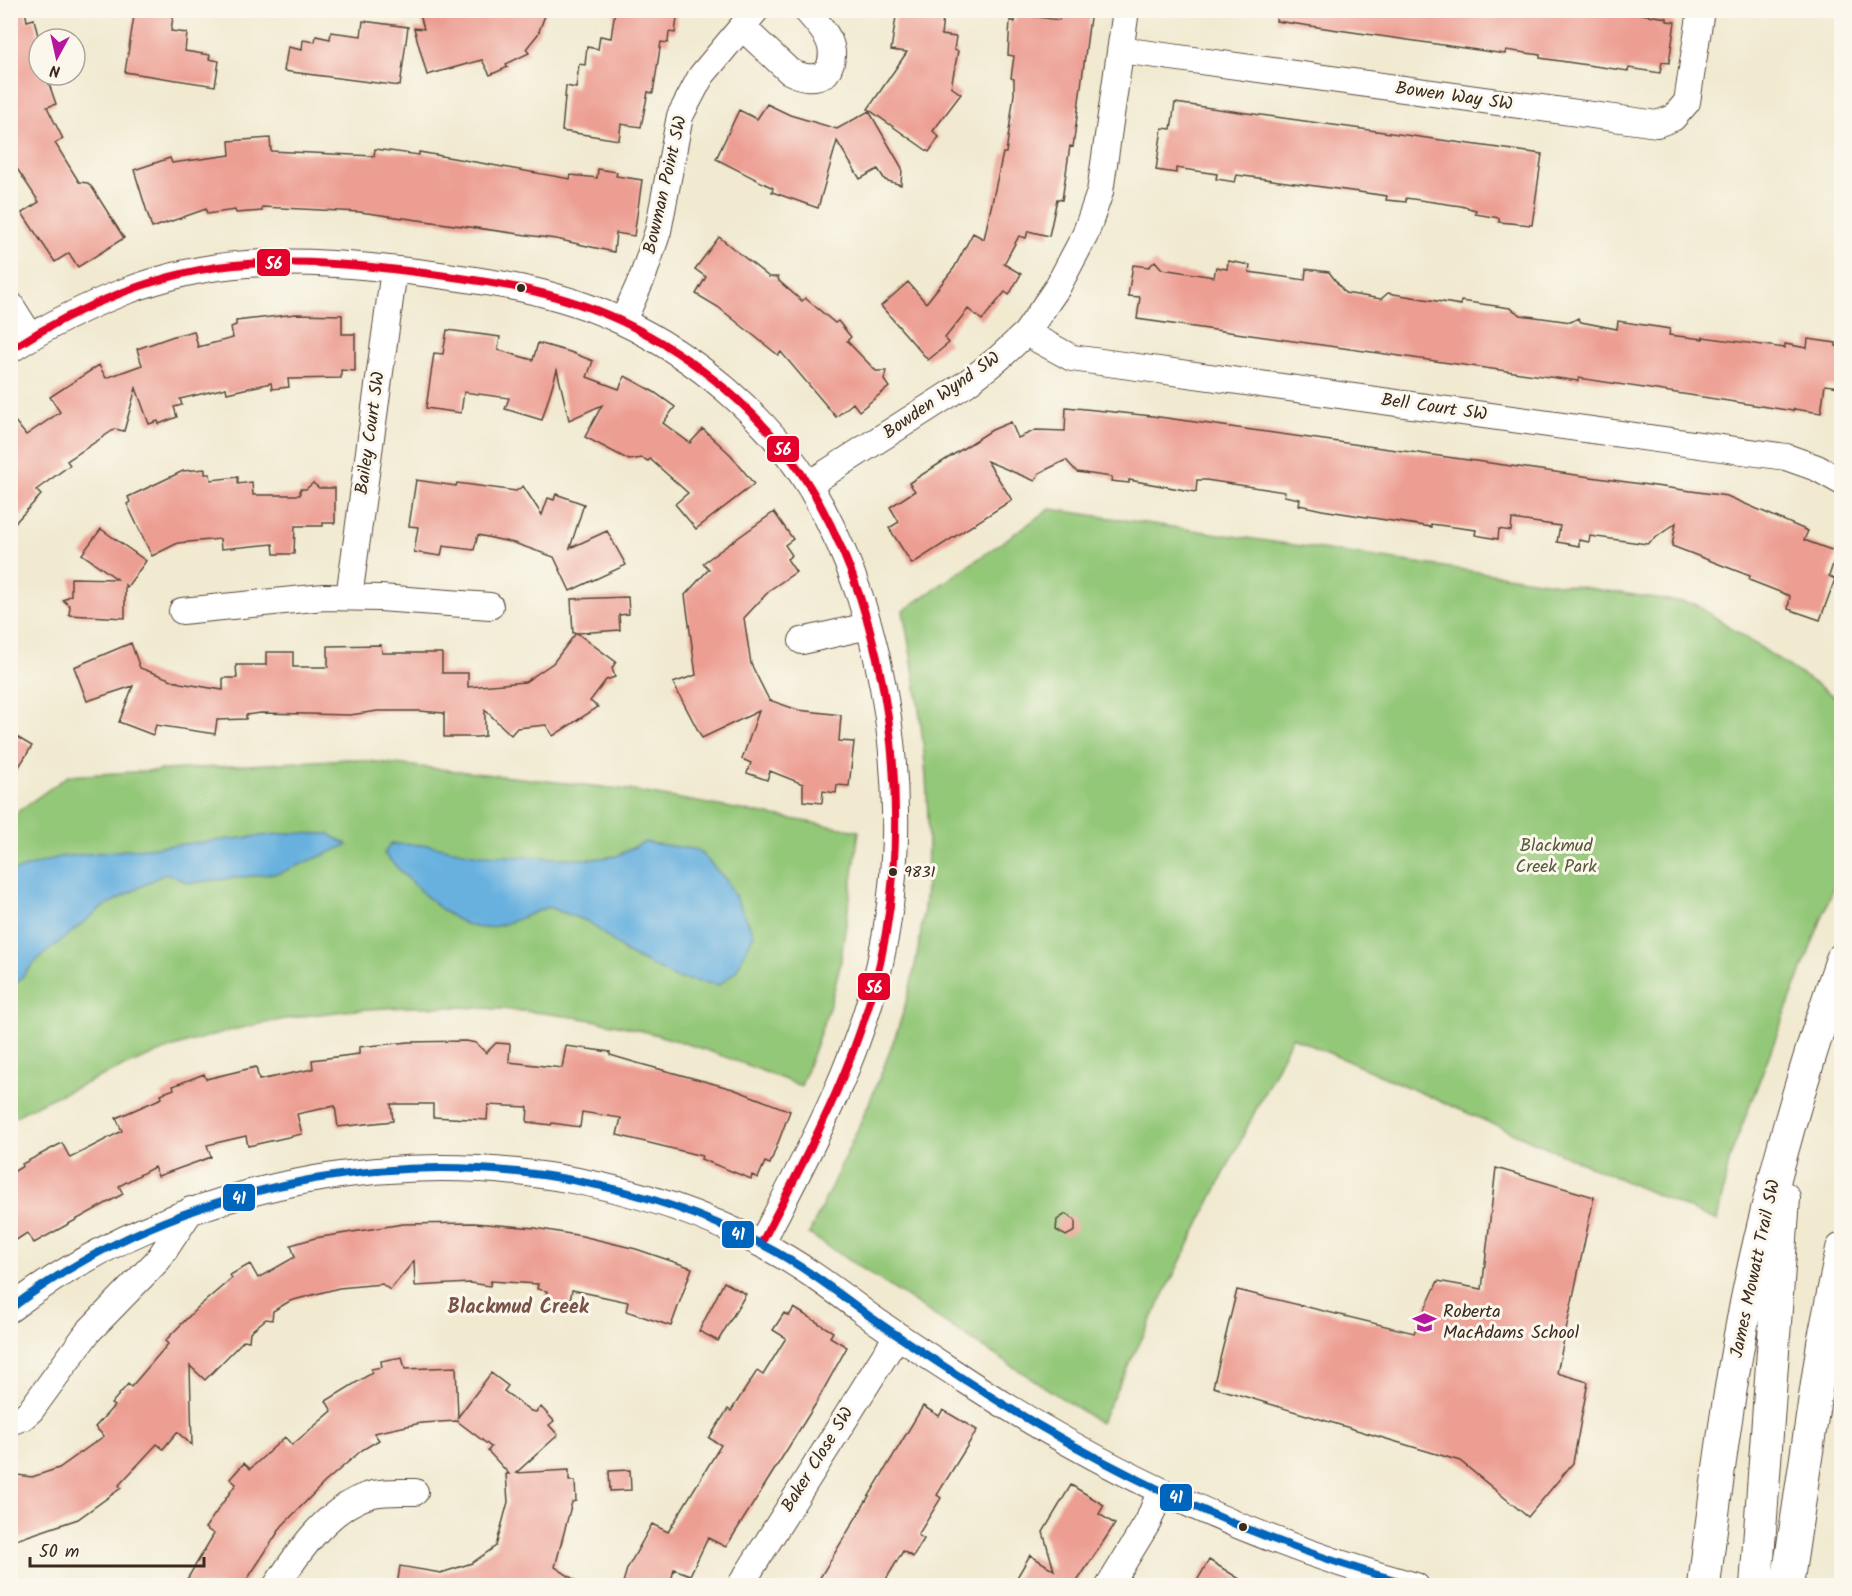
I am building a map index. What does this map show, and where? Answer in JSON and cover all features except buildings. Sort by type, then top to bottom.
[{"type":"main road","name":"James Mowatt Trail SW","points":[[1704,1586],[1737,1358],[1759,1241],[1788,1131],[1842,959]]},
{"type":"main road","points":[[1756,1586],[1780,1280],[1788,1131]]},
{"type":"main road","points":[[1787,1586],[1823,1342],[1842,1249]]},
{"type":"street","name":"Bowman Point SW","points":[[623,321],[643,276],[658,231],[680,116],[701,76],[749,19],[789,71],[798,76],[817,77],[826,73],[834,54],[832,43],[806,10]]},
{"type":"street","name":"Bowden Wynd SW","points":[[809,484],[967,383],[1026,333],[1073,261],[1094,211],[1104,167],[1126,10]]},
{"type":"street","name":"Bowen Way SW","points":[[1121,50],[1657,124],[1673,118],[1687,102],[1701,10]]},
{"type":"street","points":[[10,304],[21,343],[108,299],[204,269],[290,262],[394,270],[476,280],[539,291],[579,303],[623,321],[670,349],[730,394],[771,436],[809,484],[849,568],[868,626],[880,676],[894,776],[893,855],[880,961],[847,1071],[825,1122],[761,1244]]},
{"type":"street","name":"Bailey Court SW","points":[[349,597],[394,270]]},
{"type":"street","name":"Bell Court SW","points":[[1026,333],[1072,358],[1786,457],[1817,468],[1842,482]]},
{"type":"street","points":[[182,611],[349,597],[490,606]]},
{"type":"street","points":[[802,641],[868,626]]},
{"type":"street","points":[[10,1309],[88,1257],[191,1209],[322,1178],[409,1168],[470,1168],[547,1176],[630,1194],[675,1208],[761,1244],[804,1270],[897,1336],[1019,1415],[1160,1492],[1293,1546],[1416,1586]]},
{"type":"street","points":[[10,1422],[23,1417],[31,1410],[82,1338],[158,1260],[191,1209]]},
{"type":"street","name":"Baker Close SW","points":[[740,1586],[897,1336]]},
{"type":"street","points":[[276,1586],[306,1544],[344,1508],[375,1493],[415,1492]]},
{"type":"street","points":[[1109,1586],[1148,1522],[1160,1492]]},
{"type":"green space","name":"Blackmud Creek Park","points":[[1050,509],[1695,604],[1841,701],[1841,868],[1730,1157],[1717,1221],[1292,1037],[1100,1423],[809,1234],[887,1059],[911,982],[922,929],[927,876],[926,770],[903,611]]},
{"type":"green space","points":[[349,759],[629,790],[859,831],[840,966],[830,1005],[801,1086],[676,1040],[598,1021],[546,1013],[493,1009],[386,1008],[332,1012],[279,1020],[228,1031],[177,1046],[107,1074],[11,1119],[10,817],[68,776]]},
{"type":"water","points":[[289,833],[329,834],[348,845],[280,873],[189,883],[166,873],[103,907],[38,959],[11,989],[11,872],[59,857]]},
{"type":"water","points":[[644,842],[698,850],[727,881],[754,934],[736,971],[719,985],[676,978],[627,953],[589,922],[548,907],[498,926],[482,928],[469,925],[442,910],[384,854],[390,844],[429,845],[478,855],[592,859],[617,856]]},
{"type":"transit line","name":"56","points":[[10,350],[94,304],[185,273],[216,267],[268,263],[332,264],[395,269],[521,288],[572,302],[621,321],[649,335],[702,370],[728,391],[773,436],[810,487],[838,540],[860,597],[877,657],[888,719],[894,781],[895,844],[890,905],[880,963],[858,1037],[830,1107],[761,1244]]},
{"type":"transit line","name":"41","points":[[10,1309],[93,1255],[183,1214],[279,1186],[377,1171],[477,1169],[575,1181],[672,1206],[763,1245],[805,1270],[896,1334],[1021,1415],[1074,1446],[1184,1502],[1298,1549],[1416,1586]]},
{"type":"place","name":"9831","points":[[893,872]]},
{"type":"place","name":"Roberta MacAdams School","points":[[1425,1322]]},
{"type":"district","name":"Blackmud Creek","points":[[518,1308]]}]
